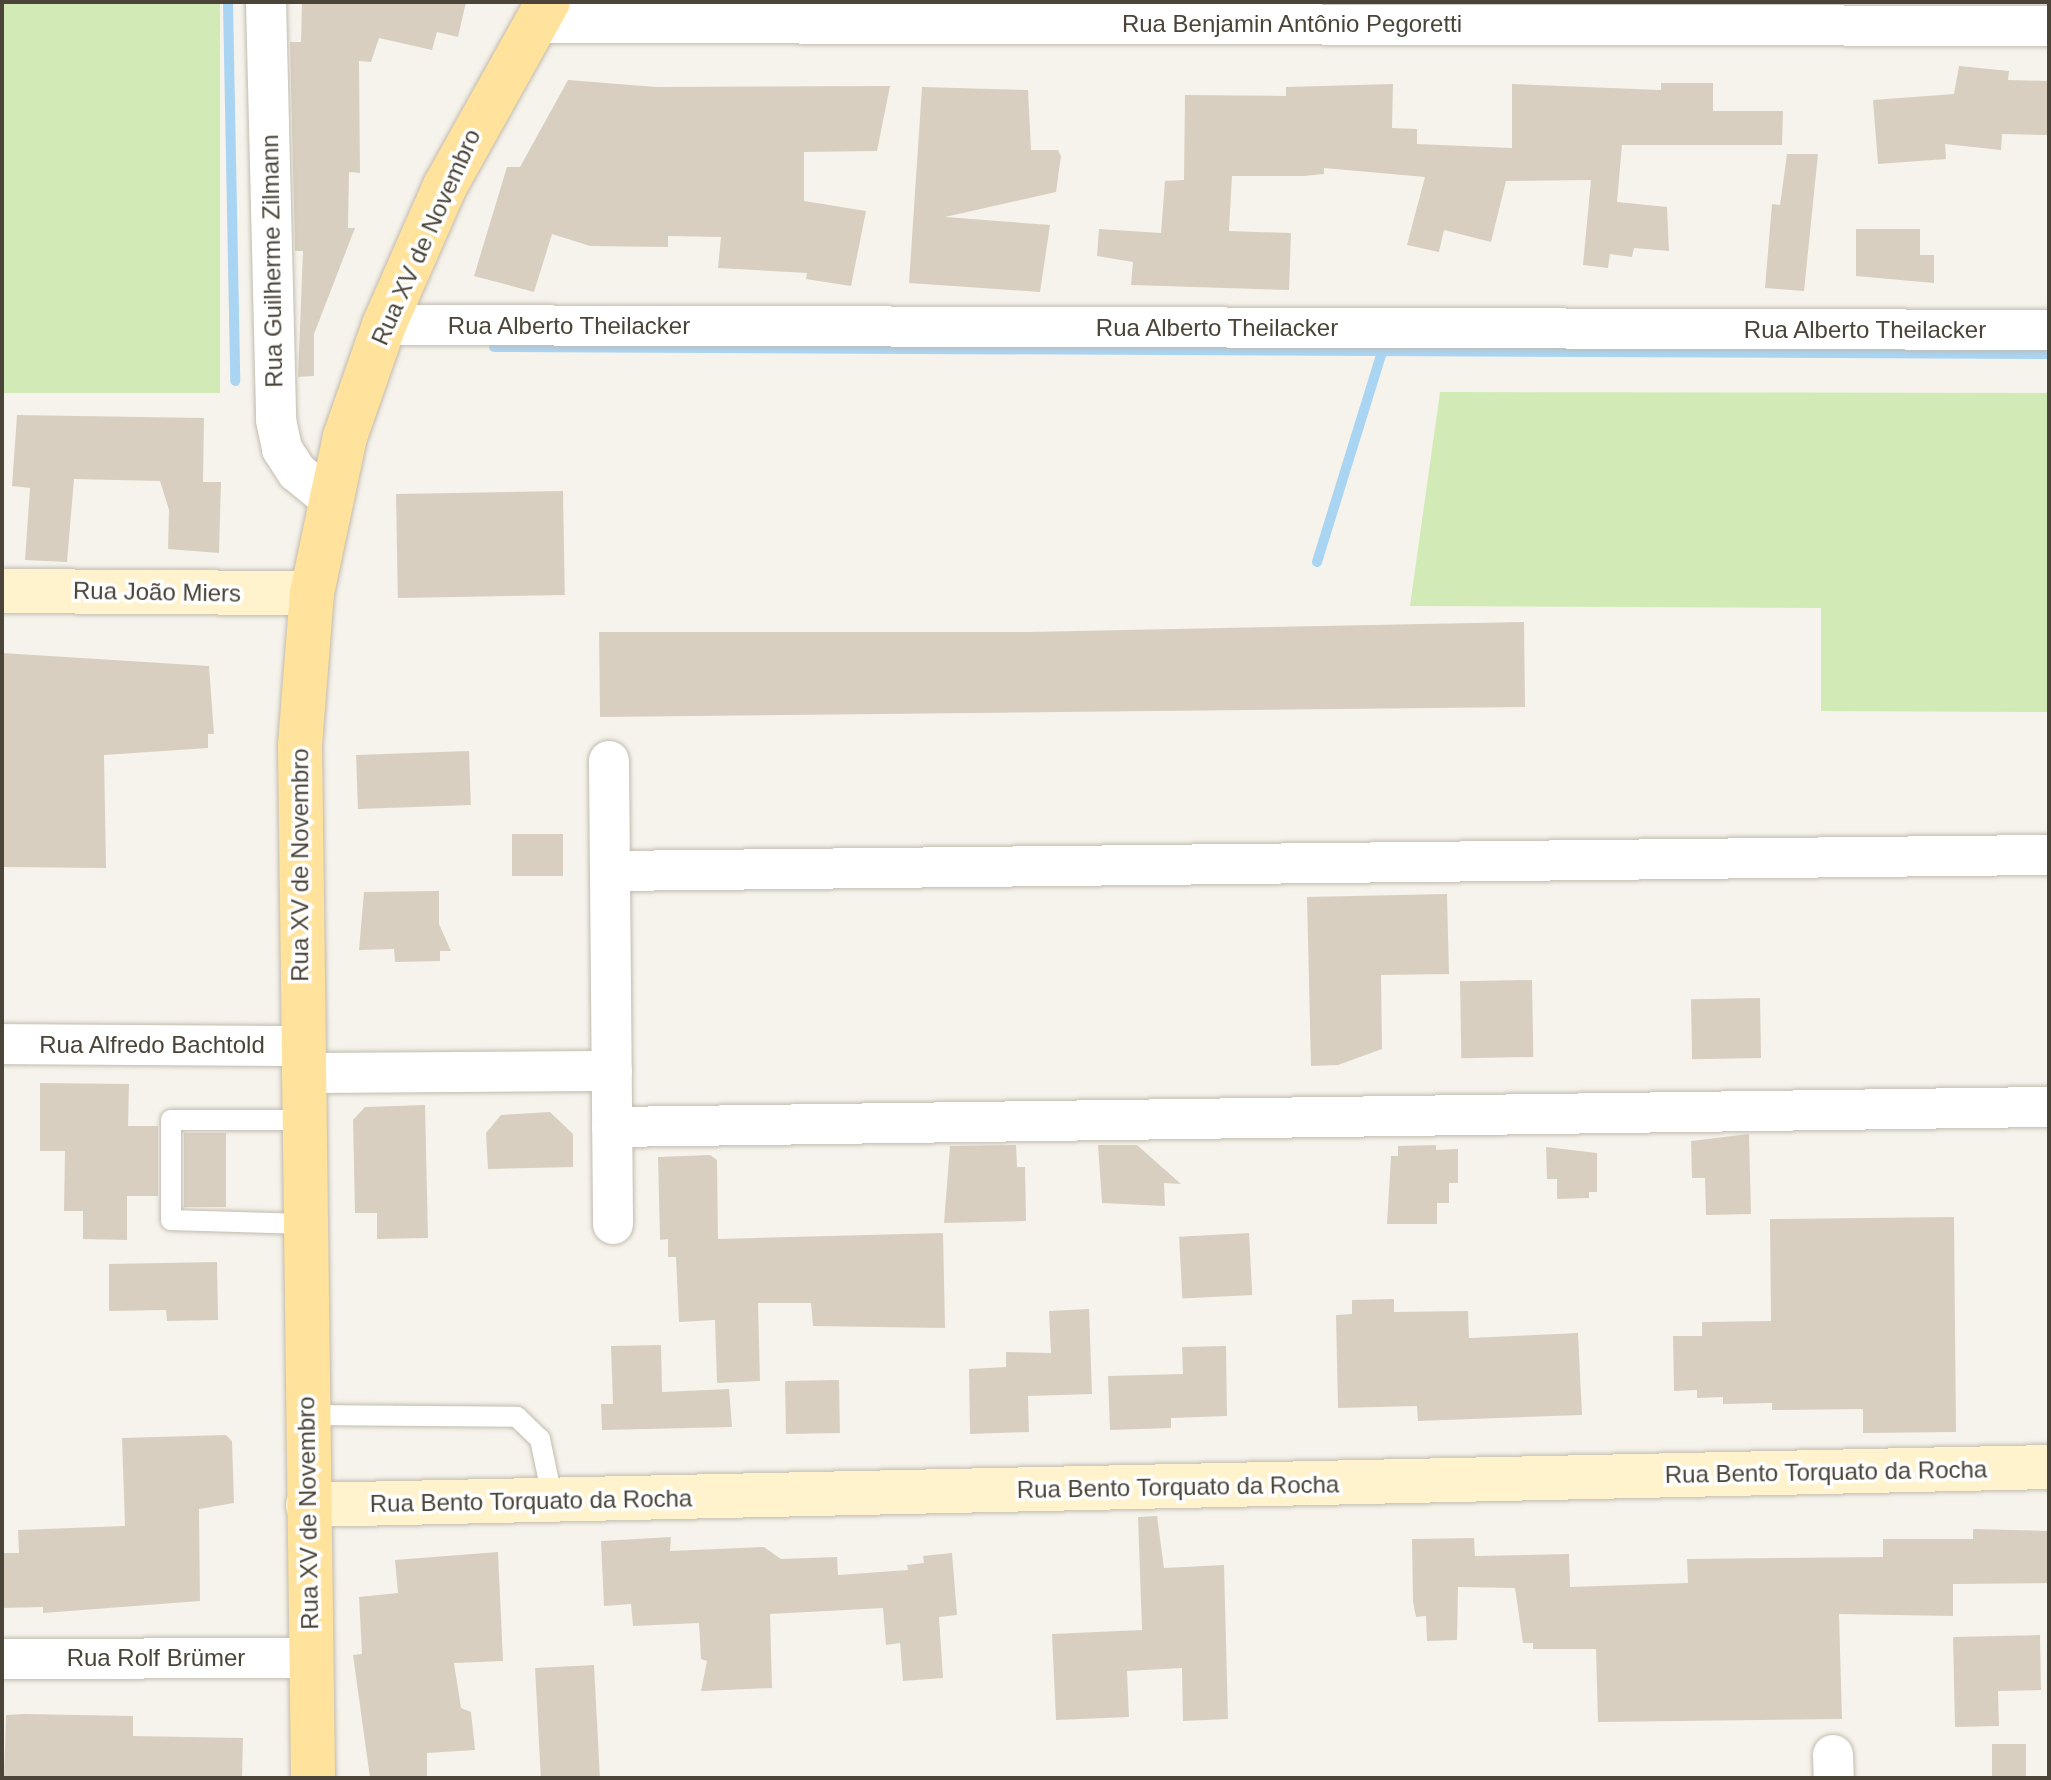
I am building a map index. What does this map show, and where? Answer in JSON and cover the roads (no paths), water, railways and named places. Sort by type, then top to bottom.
[{"type":"main road","name":"Rua XV de Novembro","points":[[313,1778],[306,1415],[300,745],[312,593],[330,499],[384,325],[445,186],[542,13]]},
{"type":"street","name":"Rua Guilherme Zilmann","points":[[266,2],[276,420],[282,449],[297,472],[330,499]]},
{"type":"street","name":"Rua Benjamin Antônio Pegoretti","points":[[542,13],[2049,26]]},
{"type":"street","name":"Rua Alberto Theilacker","points":[[384,325],[2049,330]]},
{"type":"street","name":"Rua João Miers","points":[[2,591],[312,593]]},
{"type":"street","points":[[609,761],[613,1224]]},
{"type":"street","points":[[610,871],[2049,855]]},
{"type":"street","name":"Rua Alfredo Bachtold","points":[[2,1044],[302,1060],[612,1071]]},
{"type":"street","points":[[612,1127],[2049,1107]]},
{"type":"street","name":"Rua Bento Torquato da Rocha","points":[[308,1505],[2049,1467]]},
{"type":"street","name":"Rua Rolf Brümer","points":[[2,1659],[311,1658]]},
{"type":"lane","points":[[303,1120],[171,1120],[171,1220],[304,1224]]},
{"type":"lane","points":[[306,1415],[517,1417],[540,1439],[553,1501]]},
{"type":"waterway","points":[[228,2],[235,381]]},
{"type":"waterway","points":[[494,347],[2049,354]]},
{"type":"waterway","points":[[1317,562],[1382,352]]}]
